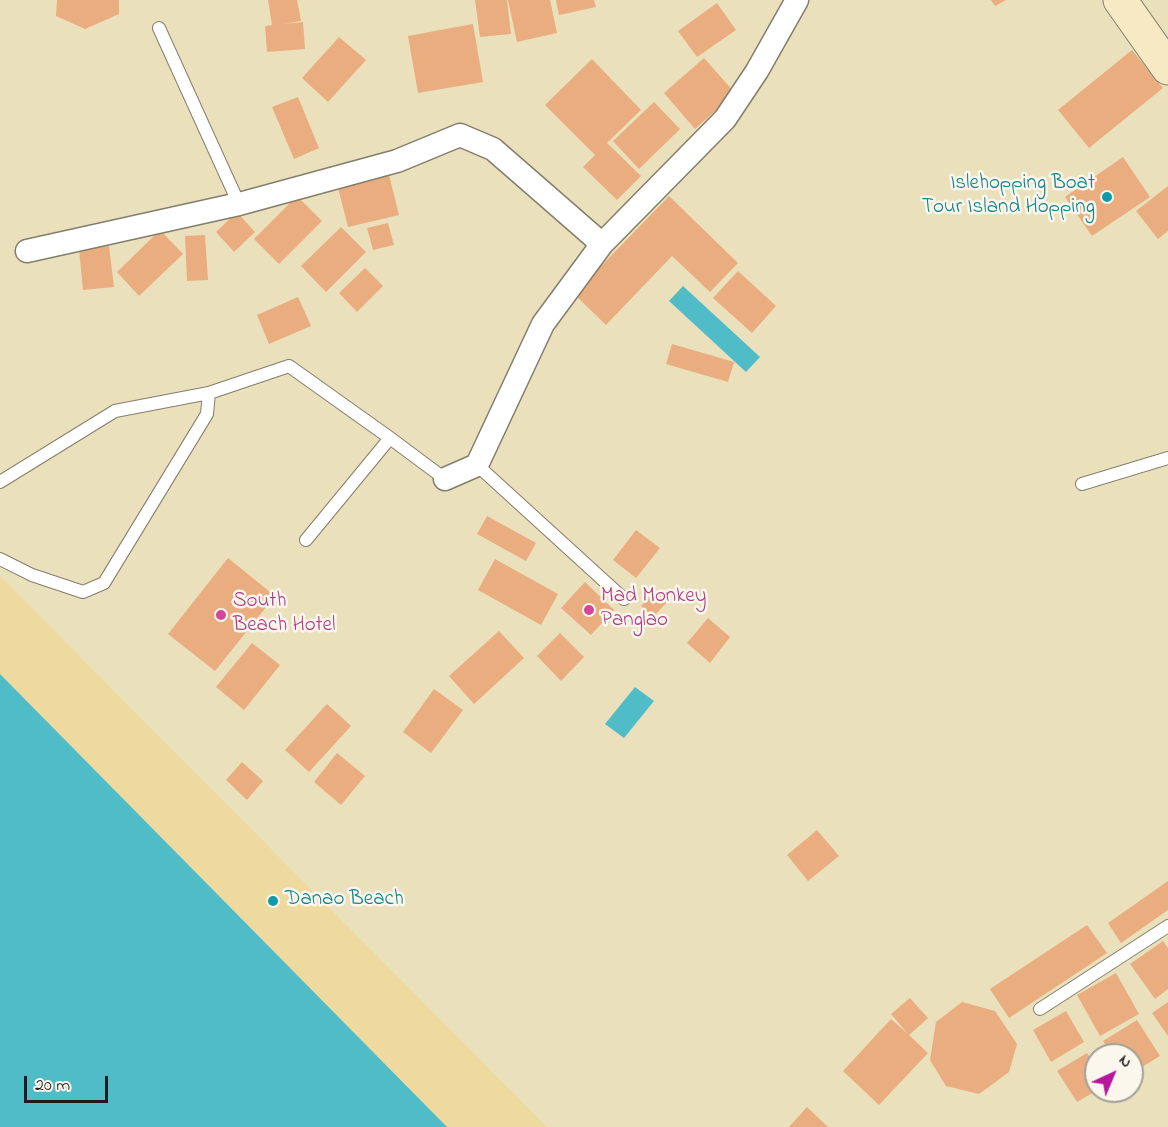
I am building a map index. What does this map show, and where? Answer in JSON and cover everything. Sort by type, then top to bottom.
[{"type":"street","points":[[445,479],[477,465],[543,324],[602,244],[725,119],[757,71],[797,0]]},
{"type":"street","points":[[1120,0],[1158,38],[1168,68]]},
{"type":"street","points":[[27,251],[239,204],[397,161],[460,135],[493,149],[602,244]]},
{"type":"lane","points":[[159,28],[239,204]]},
{"type":"lane","points":[[0,483],[115,411],[209,393],[289,366],[445,479]]},
{"type":"lane","points":[[0,559],[32,575],[83,592],[104,583],[207,414],[209,393]]},
{"type":"lane","points":[[306,540],[390,438]]},
{"type":"lane","points":[[1082,484],[1168,459]]},
{"type":"lane","points":[[477,465],[624,599]]},
{"type":"lane","points":[[1040,1009],[1168,926]]},
{"type":"sand","name":"Danao Beach","points":[[0,576],[547,1127],[447,1127],[0,674]]},
{"type":"water","points":[[683,286],[760,357],[746,372],[669,301]]},
{"type":"water","points":[[0,674],[447,1127],[0,1127]]},
{"type":"water","points":[[635,687],[654,701],[624,738],[605,724]]},
{"type":"building","points":[[57,0],[119,0],[119,14],[85,29],[56,16]]},
{"type":"building","points":[[268,0],[297,0],[301,21],[283,24],[303,22],[305,49],[267,52],[265,26],[272,25]]},
{"type":"building","points":[[475,0],[507,0],[511,34],[480,37]]},
{"type":"building","points":[[508,0],[550,0],[557,33],[517,42]]},
{"type":"building","points":[[556,0],[594,0],[596,7],[559,15]]},
{"type":"building","points":[[991,0],[1006,0],[995,6]]},
{"type":"building","points":[[717,3],[736,30],[697,57],[678,31]]},
{"type":"building","points":[[473,24],[483,82],[418,93],[408,36]]},
{"type":"building","points":[[339,37],[366,60],[328,102],[302,78]]},
{"type":"building","points":[[1132,50],[1163,88],[1089,148],[1058,110]]},
{"type":"building","points":[[704,58],[735,93],[695,129],[664,93]]},
{"type":"building","points":[[592,59],[641,110],[607,143],[641,176],[617,200],[583,167],[595,155],[545,105]]},
{"type":"building","points":[[298,97],[319,148],[294,159],[272,107]]},
{"type":"building","points":[[654,102],[680,129],[639,169],[613,141]]},
{"type":"building","name":"Islehopping Boat Tour Island Hopping","points":[[1123,157],[1150,197],[1092,236],[1065,197]]},
{"type":"building","points":[[389,175],[399,215],[348,227],[338,188]]},
{"type":"building","points":[[1168,186],[1168,231],[1158,239],[1136,211]]},
{"type":"building","points":[[297,196],[322,221],[279,264],[254,239]]},
{"type":"building","points":[[669,196],[738,263],[710,292],[672,256],[606,325],[574,294]]},
{"type":"building","points":[[237,212],[255,232],[234,252],[216,232]]},
{"type":"building","points":[[388,223],[394,245],[373,250],[367,228]]},
{"type":"building","points":[[341,227],[366,252],[326,292],[301,266]]},
{"type":"building","points":[[160,230],[183,254],[139,296],[117,272]]},
{"type":"building","points":[[205,235],[208,280],[187,281],[185,236]]},
{"type":"building","points":[[109,246],[114,287],[83,290],[79,249]]},
{"type":"building","points":[[365,268],[383,286],[357,312],[339,293]]},
{"type":"building","points":[[738,271],[776,306],[752,333],[713,298]]},
{"type":"building","points":[[298,297],[311,326],[269,344],[257,315]]},
{"type":"building","points":[[672,344],[734,362],[728,382],[666,364]]},
{"type":"building","points":[[487,516],[536,543],[526,561],[477,534]]},
{"type":"building","points":[[636,530],[660,548],[636,578],[613,560]]},
{"type":"building","name":"South Beach Hotel","points":[[228,558],[275,596],[215,671],[168,634]]},
{"type":"building","points":[[495,559],[558,594],[541,625],[478,590]]},
{"type":"building","points":[[585,582],[614,610],[591,635],[561,608]]},
{"type":"building","points":[[656,591],[667,602],[653,617],[641,606]]},
{"type":"building","points":[[708,618],[730,637],[710,663],[687,643]]},
{"type":"building","points":[[499,631],[524,658],[474,704],[449,676]]},
{"type":"building","points":[[560,633],[584,657],[561,681],[537,656]]},
{"type":"building","points":[[252,643],[280,665],[244,710],[216,687]]},
{"type":"building","points":[[434,689],[463,710],[431,753],[403,732]]},
{"type":"building","points":[[327,704],[351,726],[309,772],[285,750]]},
{"type":"building","points":[[337,753],[365,776],[341,805],[314,782]]},
{"type":"building","points":[[242,762],[263,781],[247,800],[226,780]]},
{"type":"building","points":[[817,830],[839,856],[808,881],[787,855]]},
{"type":"building","points":[[1168,881],[1168,910],[1121,943],[1108,923]]},
{"type":"building","points":[[1087,925],[1107,953],[1009,1018],[990,989]]},
{"type":"building","points":[[1163,941],[1168,948],[1168,989],[1155,999],[1130,964]]},
{"type":"building","points":[[1116,973],[1139,1014],[1100,1036],[1077,995]]},
{"type":"building","points":[[910,998],[928,1018],[909,1035],[928,1053],[879,1105],[843,1071],[891,1019],[908,1034],[891,1014]]},
{"type":"building","points":[[962,1002],[995,1011],[1017,1044],[1009,1072],[979,1094],[946,1086],[930,1060],[936,1022]]},
{"type":"building","points":[[1168,1002],[1168,1036],[1152,1013]]},
{"type":"building","points":[[1066,1011],[1084,1042],[1051,1062],[1033,1030]]},
{"type":"building","points":[[1137,1020],[1160,1056],[1144,1066],[1144,1043],[1104,1043],[1103,1041]]},
{"type":"building","points":[[1084,1055],[1084,1098],[1077,1102],[1057,1071]]},
{"type":"building","points":[[807,1107],[828,1127],[789,1127]]},
{"type":"place","name":"Islehopping Boat Tour Island Hopping","points":[[1107,197]]},
{"type":"place","name":"Mad Monkey Panglao","points":[[589,610]]},
{"type":"place","name":"South Beach Hotel","points":[[221,615]]},
{"type":"place","name":"Danao Beach","points":[[273,901]]}]
